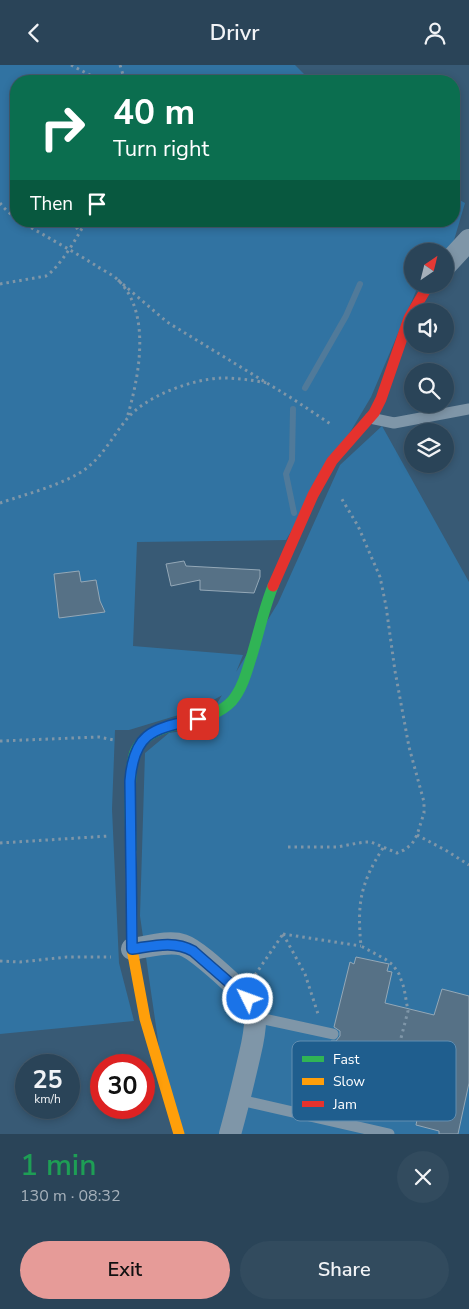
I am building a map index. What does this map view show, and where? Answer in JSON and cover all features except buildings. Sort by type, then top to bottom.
[{"type":"street","points":[[454,257],[469,241]]},
{"type":"street","points":[[179,1134],[145,1019],[133,954],[130,781],[136,749],[156,731],[168,726],[212,715],[232,701],[245,677],[272,588],[313,495],[325,472],[370,418],[381,399],[408,318],[423,293]]},
{"type":"street","points":[[133,954],[173,944],[184,945],[242,993],[252,1006],[255,1017],[254,1033],[240,1100],[230,1134]]},
{"type":"lane","points":[[370,418],[394,423],[469,409]]},
{"type":"lane","points":[[255,1017],[329,1033]]},
{"type":"lane","points":[[240,1100],[292,1112]]},
{"type":"lane","points":[[332,1121],[389,1134]]},
{"type":"path","points":[[71,65],[90,75]]},
{"type":"path","points":[[0,203],[10,213]]},
{"type":"path","points":[[31,227],[70,249],[118,280],[167,322],[267,383],[351,439]]},
{"type":"path","points":[[77,227],[80,234]]},
{"type":"path","points":[[0,284],[46,276],[52,273],[83,227]]},
{"type":"path","points":[[118,280],[130,297],[137,313],[140,338],[135,387],[127,418]]},
{"type":"path","points":[[0,503],[70,478],[86,469],[100,456],[127,418],[150,400],[178,388],[204,380],[241,379],[267,383]]},
{"type":"path","points":[[288,847],[337,847],[370,842],[397,853],[412,843],[423,819],[424,802],[409,747],[380,577],[353,517],[325,472]]},
{"type":"path","points":[[0,741],[99,737],[111,739],[136,749]]},
{"type":"path","points":[[0,843],[131,834]]},
{"type":"path","points":[[417,835],[469,865]]},
{"type":"path","points":[[362,947],[359,919],[361,893],[370,869],[383,848]]},
{"type":"path","points":[[283,934],[362,947],[393,965],[399,974],[404,988],[408,1011],[401,1039]]},
{"type":"path","points":[[242,993],[283,934]]},
{"type":"path","points":[[283,934],[305,974],[329,1033]]},
{"type":"path","points":[[0,961],[20,962],[67,957],[114,957],[133,954]]},
{"type":"shaded area","points":[[0,65],[295,65],[305,75],[10,75],[10,227],[458,227],[453,243],[404,243],[404,293],[415,293],[411,303],[404,303],[404,319],[371,397],[286,540],[137,542],[133,646],[243,655],[228,692],[195,710],[129,730],[115,730],[112,809],[119,963],[134,1021],[0,1034]]},
{"type":"shaded area","points":[[460,200],[465,203],[460,220]]},
{"type":"shaded area","points":[[382,426],[404,465],[404,473],[408,473],[469,582],[469,1134],[184,1134],[160,1054],[140,916],[145,753],[169,733],[202,728],[278,603],[340,465]]},
{"type":"waterway","points":[[305,388],[346,316],[360,284]]},
{"type":"waterway","points":[[293,409],[292,460],[286,474],[294,513]]},
{"type":"traffic: fast","points":[[131,852],[130,784],[136,750],[151,734],[210,715],[232,701],[244,679],[273,586]]},
{"type":"traffic: slow","points":[[131,852],[132,949],[145,1019],[179,1134]]},
{"type":"traffic: jam","points":[[273,586],[313,495],[332,461],[374,413],[381,399],[409,318],[424,293]]},
{"type":"route","points":[[198,719],[168,726],[156,731],[136,749],[130,781],[132,949],[173,944],[184,945],[248,999]]}]
